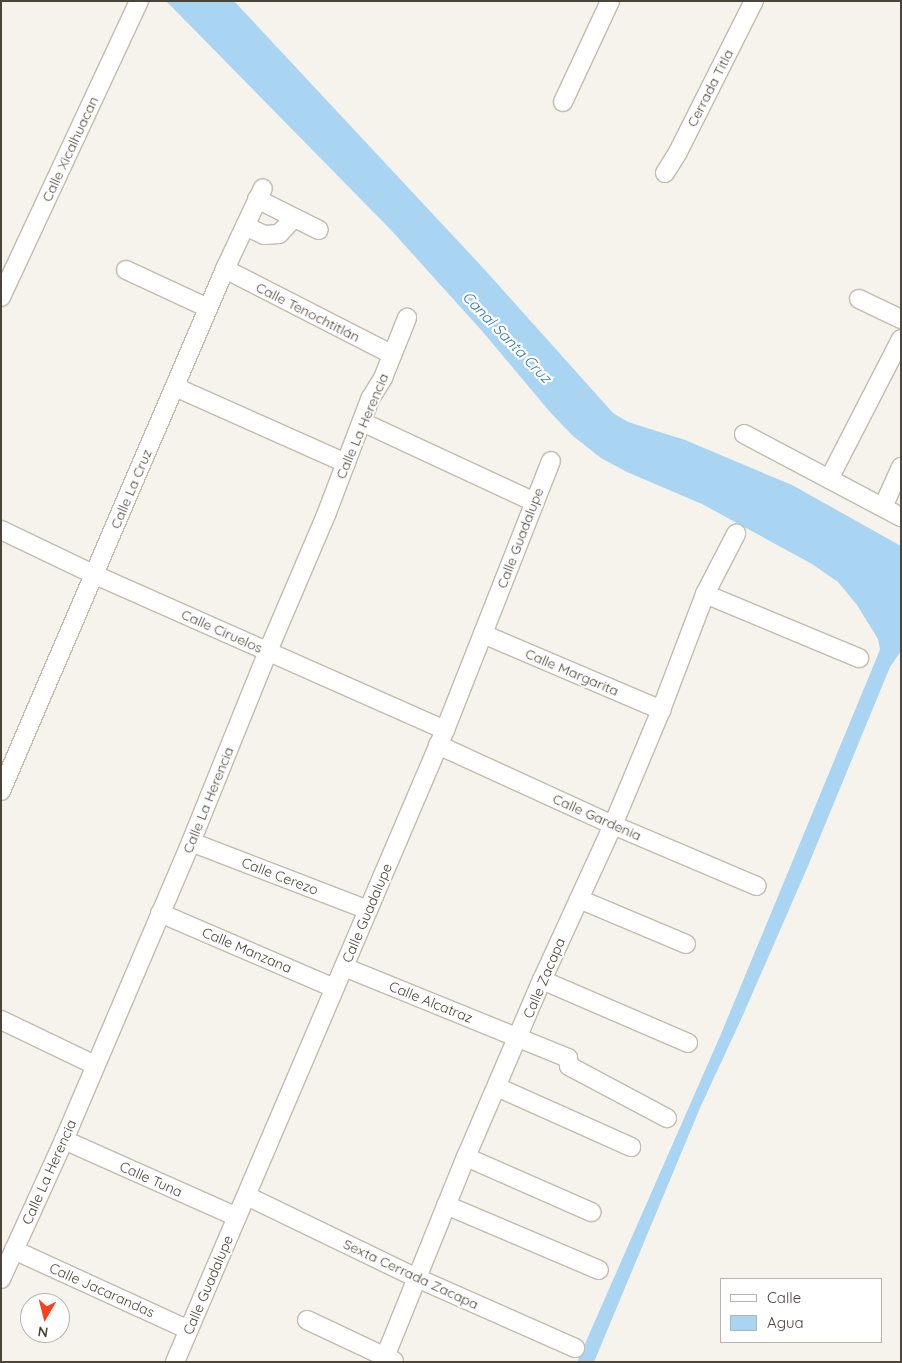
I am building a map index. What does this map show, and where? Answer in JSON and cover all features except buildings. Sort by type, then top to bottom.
[{"type":"street","name":"Calle Xicalhuacan","points":[[1,297],[139,1]]},
{"type":"street","points":[[563,102],[610,1]]},
{"type":"street","name":"Cerrada Titla","points":[[665,173],[678,152],[754,1]]},
{"type":"street","name":"Calle La Cruz","points":[[1,791],[208,308],[260,194],[294,218]]},
{"type":"street","points":[[245,226],[264,235],[279,234],[294,218],[319,230]]},
{"type":"street","name":"Calle Tenochtitlán","points":[[225,269],[391,354]]},
{"type":"street","points":[[126,270],[208,308]]},
{"type":"street","points":[[859,299],[901,319]]},
{"type":"street","name":"Calle La Herencia","points":[[1,1279],[64,1140],[191,842],[268,651],[326,515],[370,399],[383,378],[407,318]]},
{"type":"street","points":[[829,479],[901,339]]},
{"type":"street","points":[[175,387],[346,463]]},
{"type":"street","points":[[362,422],[534,502]]},
{"type":"street","points":[[744,434],[901,517]]},
{"type":"street","name":"Calle Guadalupe","points":[[175,1362],[441,737],[551,461]]},
{"type":"street","points":[[883,507],[901,467]]},
{"type":"street","name":"Calle Ciruelos","points":[[1,530],[94,574],[268,651],[441,737]]},
{"type":"street","name":"Calle Zacapa","points":[[388,1360],[416,1278],[466,1157],[542,980],[613,825],[661,710],[705,594],[736,534]]},
{"type":"street","points":[[705,594],[859,658]]},
{"type":"street","name":"Calle Margarita","points":[[483,634],[661,710]]},
{"type":"street","name":"Calle Gardenia","points":[[441,737],[613,825],[757,886]]},
{"type":"street","name":"Calle Cerezo","points":[[191,842],[368,910]]},
{"type":"street","points":[[579,899],[686,944]]},
{"type":"street","name":"Calle Manzana","points":[[160,913],[334,988]]},
{"type":"street","name":"Calle Alcatraz","points":[[344,966],[568,1058],[569,1066],[667,1118]]},
{"type":"street","points":[[542,980],[688,1043]]},
{"type":"street","points":[[1,1020],[95,1065]]},
{"type":"street","points":[[496,1087],[631,1147]]},
{"type":"street","name":"Calle Tuna","points":[[64,1140],[238,1217]]},
{"type":"street","points":[[466,1157],[590,1212]]},
{"type":"street","name":"Sexta Cerrada Zacapa","points":[[247,1196],[416,1278],[575,1348]]},
{"type":"street","points":[[446,1205],[599,1270]]},
{"type":"street","name":"Calle Jacarandas","points":[[14,1250],[190,1330]]},
{"type":"street","points":[[307,1320],[388,1360]]},
{"type":"water","name":"Canal Santa Cruz","points":[[166,1],[234,1],[485,270],[613,413],[628,422],[685,440],[792,485],[901,546],[901,651],[890,667],[808,866],[700,1108],[594,1362],[577,1362],[721,1034],[877,657],[880,649],[878,639],[857,605],[838,582],[812,564],[702,504],[627,472],[601,458],[573,436],[391,230]]}]
